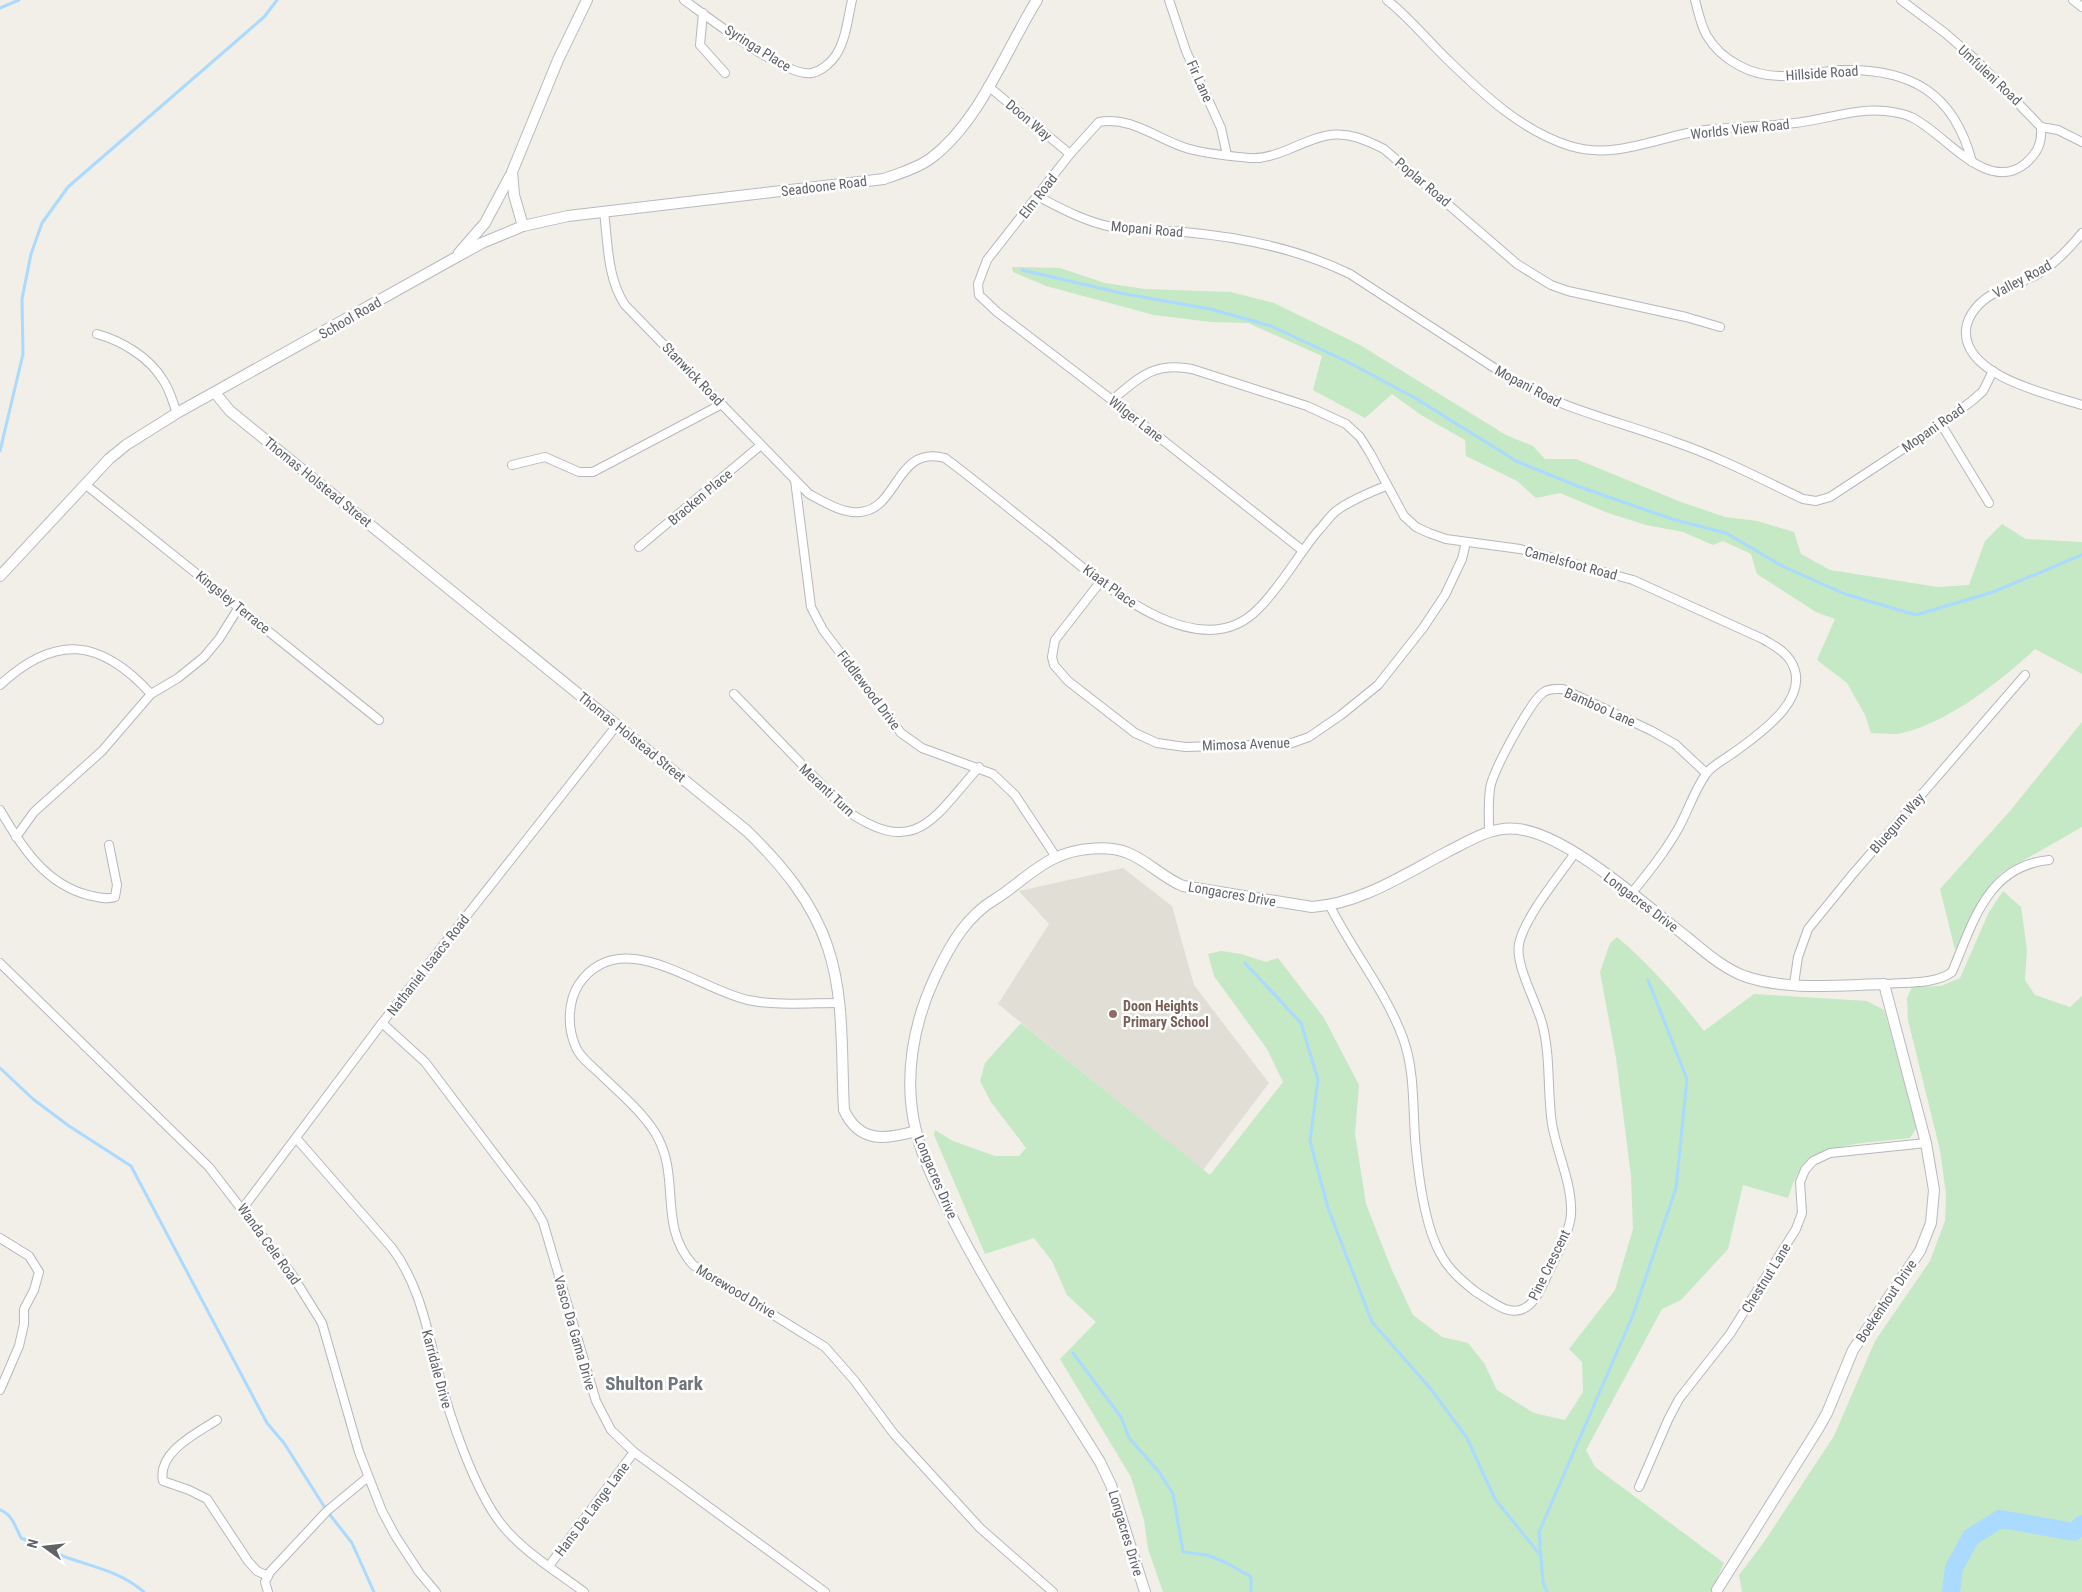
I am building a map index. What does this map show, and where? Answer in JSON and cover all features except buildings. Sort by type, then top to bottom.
[{"type":"street","points":[[454,259],[485,223],[504,192],[558,60],[586,0]]},
{"type":"street","name":"Syringa Place","points":[[684,0],[780,65],[798,72],[812,73],[826,66],[837,54],[852,0]]},
{"type":"street","name":"Seadoone Road","points":[[523,226],[568,216],[884,179],[909,170],[930,159],[966,122],[1037,0]]},
{"type":"street","name":"Worlds View Road","points":[[1387,0],[1449,61],[1513,118],[1529,128],[1570,146],[1588,150],[1625,150],[1694,132],[1796,123],[1878,110],[1899,112],[1913,117],[1972,162],[1990,170],[2004,171],[2020,167],[2035,155],[2042,142],[2041,127]]},
{"type":"street","name":"Hillside Road","points":[[1696,0],[1707,36],[1737,66],[1757,73],[1780,76],[1838,70],[1882,72],[1930,90],[1942,100],[1958,122],[1972,162]]},
{"type":"street","name":"Umfuleni Road","points":[[1901,0],[1975,59],[2041,127]]},
{"type":"street","points":[[2073,0],[2082,7]]},
{"type":"street","name":"Fir Lane","points":[[1169,4],[1220,128],[1227,155]]},
{"type":"street","points":[[703,13],[700,45],[724,74]]},
{"type":"street","name":"Doon Way","points":[[988,86],[1070,154]]},
{"type":"street","name":"Poplar Road","points":[[1110,120],[1123,121],[1187,148],[1252,158],[1265,158],[1318,137],[1343,134],[1359,136],[1384,149],[1517,264],[1551,285],[1568,291],[1686,317],[1720,327]]},
{"type":"street","name":"Elm Road","points":[[978,284],[987,260],[1070,154],[1100,122],[1110,120]]},
{"type":"street","points":[[2041,127],[2058,130],[2082,142]]},
{"type":"street","points":[[512,172],[514,195],[523,226]]},
{"type":"street","name":"Mopani Road","points":[[1038,197],[1077,216],[1113,227],[1216,236],[1271,247],[1330,264],[1350,274],[1516,382],[1541,396],[1573,409],[1682,444],[1803,499],[1816,501],[1830,497],[1941,424],[1983,391],[1993,372]]},
{"type":"street","name":"Stanwick Road","points":[[604,212],[612,280],[616,292],[625,304],[795,480],[810,494],[833,506]]},
{"type":"street","name":"School Road","points":[[0,576],[109,459],[126,445],[178,413],[216,394],[482,243],[523,226]]},
{"type":"street","name":"Valley Road","points":[[2082,233],[2054,263],[2038,274],[1992,294],[1972,313],[1966,328],[1968,345],[1974,357],[1993,372],[2020,384],[2082,405]]},
{"type":"street","name":"Wilger Lane","points":[[978,284],[979,295],[985,303],[1112,400],[1302,550]]},
{"type":"street","points":[[96,334],[118,340],[144,359],[163,380],[178,413]]},
{"type":"street","name":"Camelsfoot Road","points":[[1112,400],[1146,373],[1157,368],[1173,366],[1192,369],[1307,406],[1346,424],[1365,445],[1404,516],[1416,526],[1429,533],[1466,542],[1520,549],[1633,580],[1763,639],[1789,658],[1796,671],[1796,687],[1790,702],[1780,714],[1752,738],[1706,773],[1668,846],[1631,894]]},
{"type":"street","name":"Thomas Holstead Street","points":[[216,394],[230,411],[747,830],[788,876],[806,901],[828,948],[835,975],[838,1003],[844,1110],[850,1124],[860,1132],[871,1136],[882,1137],[916,1131]]},
{"type":"street","points":[[512,465],[545,458],[579,472],[594,472],[722,404]]},
{"type":"street","points":[[1941,424],[1989,503]]},
{"type":"street","name":"Bracken Place","points":[[639,548],[761,445]]},
{"type":"street","name":"Kiaat Place","points":[[833,506],[849,512],[861,512],[871,509],[880,503],[912,461],[922,456],[939,456],[954,465],[1101,581],[1139,608],[1159,618],[1181,625],[1206,629],[1225,628],[1243,624],[1260,608],[1302,550],[1333,513],[1350,501],[1386,486]]},
{"type":"street","name":"Fiddlewood Drive","points":[[795,480],[808,589],[815,618],[900,733],[922,748],[980,767],[998,777],[1015,795],[1056,857]]},
{"type":"street","name":"Kingsley Terrace","points":[[86,485],[379,720]]},
{"type":"street","name":"Mimosa Avenue","points":[[1101,581],[1055,640],[1052,657],[1054,666],[1068,681],[1135,733],[1157,743],[1185,746],[1289,744],[1309,737],[1341,715],[1378,685],[1423,628],[1445,595],[1462,559],[1466,542]]},
{"type":"street","points":[[16,837],[34,812],[102,751],[151,694],[178,678],[204,656],[219,638],[239,607]]},
{"type":"street","points":[[0,685],[26,663],[49,652],[64,648],[77,648],[109,659],[126,669],[151,694]]},
{"type":"street","name":"Bluegum Way","points":[[1794,984],[1798,957],[1808,930],[1871,852],[2025,675]]},
{"type":"street","name":"Bamboo Lane","points":[[1489,832],[1490,789],[1495,771],[1543,692],[1553,688],[1563,689],[1652,730],[1674,744],[1706,773]]},
{"type":"street","name":"Meranti Turn","points":[[734,694],[847,811],[882,831],[896,833],[912,832],[928,821],[980,767]]},
{"type":"street","name":"Nathaniel Isaacs Road","points":[[243,1208],[382,1023],[617,725]]},
{"type":"street","points":[[0,810],[30,857],[52,877],[83,894],[102,898],[115,897],[117,892],[109,845]]},
{"type":"street","name":"Longacres Drive","points":[[1145,1592],[1112,1485],[1100,1462],[968,1249],[939,1192],[916,1131],[912,1107],[912,1050],[924,1001],[957,935],[967,922],[991,901],[1056,857],[1080,851],[1105,849],[1120,851],[1141,860],[1167,879],[1183,886],[1294,905],[1330,906],[1384,886],[1489,832],[1507,828],[1538,833],[1561,843],[1723,964],[1743,975],[1757,979],[1794,984],[1884,984],[1933,980],[1944,978],[1952,972],[1984,901],[1997,883],[2014,869],[2032,862],[2049,860]]},
{"type":"street","name":"Pine Crescent","points":[[1330,906],[1346,936],[1390,1006],[1403,1039],[1411,1071],[1416,1148],[1427,1214],[1440,1253],[1450,1269],[1490,1301],[1511,1311],[1524,1310],[1532,1304],[1542,1288],[1569,1225],[1571,1211],[1552,1126],[1544,1029],[1520,962],[1518,947],[1529,920],[1575,853]]},
{"type":"street","name":"Morewood Drive","points":[[838,1003],[747,1000],[652,962],[633,958],[615,959],[601,964],[586,975],[575,990],[570,1008],[570,1027],[575,1046],[643,1116],[662,1146],[668,1163],[673,1226],[677,1243],[684,1256],[693,1265],[825,1347],[854,1380],[894,1434],[980,1528],[1053,1592]]},
{"type":"street","name":"Wanda Cele Road","points":[[0,963],[209,1167],[243,1208],[291,1274],[322,1323],[368,1477],[396,1537],[419,1572],[436,1592]]},
{"type":"street","name":"Boekenhout Drive","points":[[1717,1590],[1823,1421],[1853,1350],[1923,1245],[1931,1223],[1934,1190],[1926,1143],[1884,984]]},
{"type":"street","name":"Vasco Da Gama Drive","points":[[382,1023],[425,1062],[533,1205],[543,1222],[596,1401],[611,1430],[634,1452],[825,1592]]},
{"type":"street","name":"Karridale Drive","points":[[296,1138],[338,1184],[403,1263],[415,1284],[446,1406],[489,1505],[501,1524],[514,1538],[584,1592]]},
{"type":"street","name":"Chestnut Lane","points":[[1639,1487],[1679,1399],[1730,1334],[1796,1229],[1802,1213],[1800,1182],[1805,1170],[1813,1161],[1830,1154],[1926,1143]]},
{"type":"street","points":[[0,1238],[29,1256],[39,1272],[34,1290],[24,1309],[24,1324],[20,1346],[0,1390]]},
{"type":"street","points":[[217,1420],[179,1445],[169,1457],[163,1470],[163,1481],[189,1490],[207,1499],[248,1561],[257,1571],[268,1576]]},
{"type":"street","name":"Hans De Lange Lane","points":[[549,1566],[634,1452]]},
{"type":"street","points":[[268,1592],[265,1582],[268,1576],[327,1511],[368,1477]]},
{"type":"shaded area","name":"Doon Heights Primary School","points":[[1123,868],[1172,906],[1194,985],[1269,1083],[1203,1170],[998,1004],[1049,924],[1019,891]]},
{"type":"green space","points":[[1012,267],[1060,268],[1105,283],[1145,289],[1231,292],[1274,303],[1360,345],[1506,435],[1533,446],[1545,459],[1576,459],[1681,502],[1725,517],[1757,521],[1794,532],[1801,554],[1830,570],[1938,587],[1969,585],[1985,541],[2002,524],[2026,539],[2082,542],[2082,674],[2035,649],[1990,687],[1937,720],[1902,733],[1871,733],[1865,715],[1847,683],[1817,660],[1835,619],[1816,612],[1757,574],[1751,554],[1723,541],[1713,545],[1683,532],[1646,525],[1608,513],[1560,493],[1536,498],[1517,481],[1466,456],[1465,440],[1421,415],[1392,394],[1365,418],[1313,390],[1322,356],[1248,323],[1211,322],[1154,315],[1046,286],[1013,272]]},
{"type":"green space","points":[[2082,722],[2082,827],[2001,873],[1985,892],[1955,950],[1940,889],[2010,811]]},
{"type":"green space","points":[[2003,891],[2021,907],[2027,949],[2025,980],[2035,995],[2070,1007],[2082,996],[2082,1592],[1742,1592],[1739,1575],[1764,1542],[1834,1436],[1875,1341],[1930,1261],[1945,1221],[1946,1194],[1940,1150],[1908,1020],[1907,998],[1912,987],[1941,986],[1960,978],[1989,912]]},
{"type":"green space","points":[[1617,937],[1663,981],[1704,1031],[1754,994],[1867,1001],[1884,1010],[1917,1127],[1910,1138],[1852,1144],[1823,1152],[1811,1158],[1798,1173],[1788,1198],[1743,1185],[1728,1249],[1681,1300],[1662,1309],[1586,1450],[1595,1467],[1724,1563],[1711,1592],[1163,1592],[1148,1549],[1144,1520],[1131,1477],[1060,1359],[1096,1322],[1067,1295],[1052,1261],[1034,1238],[985,1254],[934,1135],[935,1130],[953,1141],[995,1156],[1019,1156],[1026,1148],[991,1102],[980,1081],[985,1063],[1021,1023],[1210,1175],[1283,1082],[1267,1049],[1214,976],[1208,954],[1221,951],[1241,954],[1266,962],[1278,958],[1324,1018],[1359,1085],[1355,1134],[1366,1204],[1391,1268],[1413,1315],[1442,1337],[1468,1343],[1484,1363],[1497,1390],[1534,1413],[1565,1420],[1583,1392],[1582,1362],[1569,1349],[1615,1290],[1633,1229],[1631,1176],[1616,1058],[1600,972],[1610,943]]},
{"type":"waterway","points":[[0,8],[19,0]]},
{"type":"waterway","points":[[0,451],[23,354],[22,299],[31,254],[42,223],[68,187],[264,17],[277,0]]},
{"type":"waterway","points":[[1022,270],[1125,294],[1210,309],[1271,326],[1348,362],[1415,398],[1518,462],[1580,487],[1672,519],[1726,533],[1784,567],[1845,594],[1916,615],[1993,592],[2082,555]]},
{"type":"waterway","points":[[1245,963],[1301,1023],[1318,1080],[1310,1141],[1328,1208],[1372,1322],[1430,1388],[1467,1438],[1495,1499],[1541,1556]]},
{"type":"waterway","points":[[1547,1592],[1543,1582],[1539,1532],[1633,1315],[1676,1188],[1687,1079],[1648,980]]},
{"type":"waterway","points":[[0,1068],[33,1099],[69,1126],[131,1166],[267,1423],[284,1443],[327,1511],[352,1543],[374,1592]]},
{"type":"waterway","points":[[1073,1353],[1121,1417],[1129,1438],[1159,1472],[1173,1494],[1183,1552],[1207,1555],[1227,1563],[1251,1577],[1251,1592]]},
{"type":"waterway","points":[[0,1510],[11,1518],[21,1538],[65,1557],[100,1568],[127,1580],[144,1592]]},
{"type":"waterway","points":[[1951,1592],[1954,1568],[1971,1537],[2000,1519],[2074,1532],[2082,1524]]},
{"type":"place","name":"Doon Heights Primary School","points":[[1113,1014]]},
{"type":"district","name":"Shulton Park","points":[[654,1383]]}]
